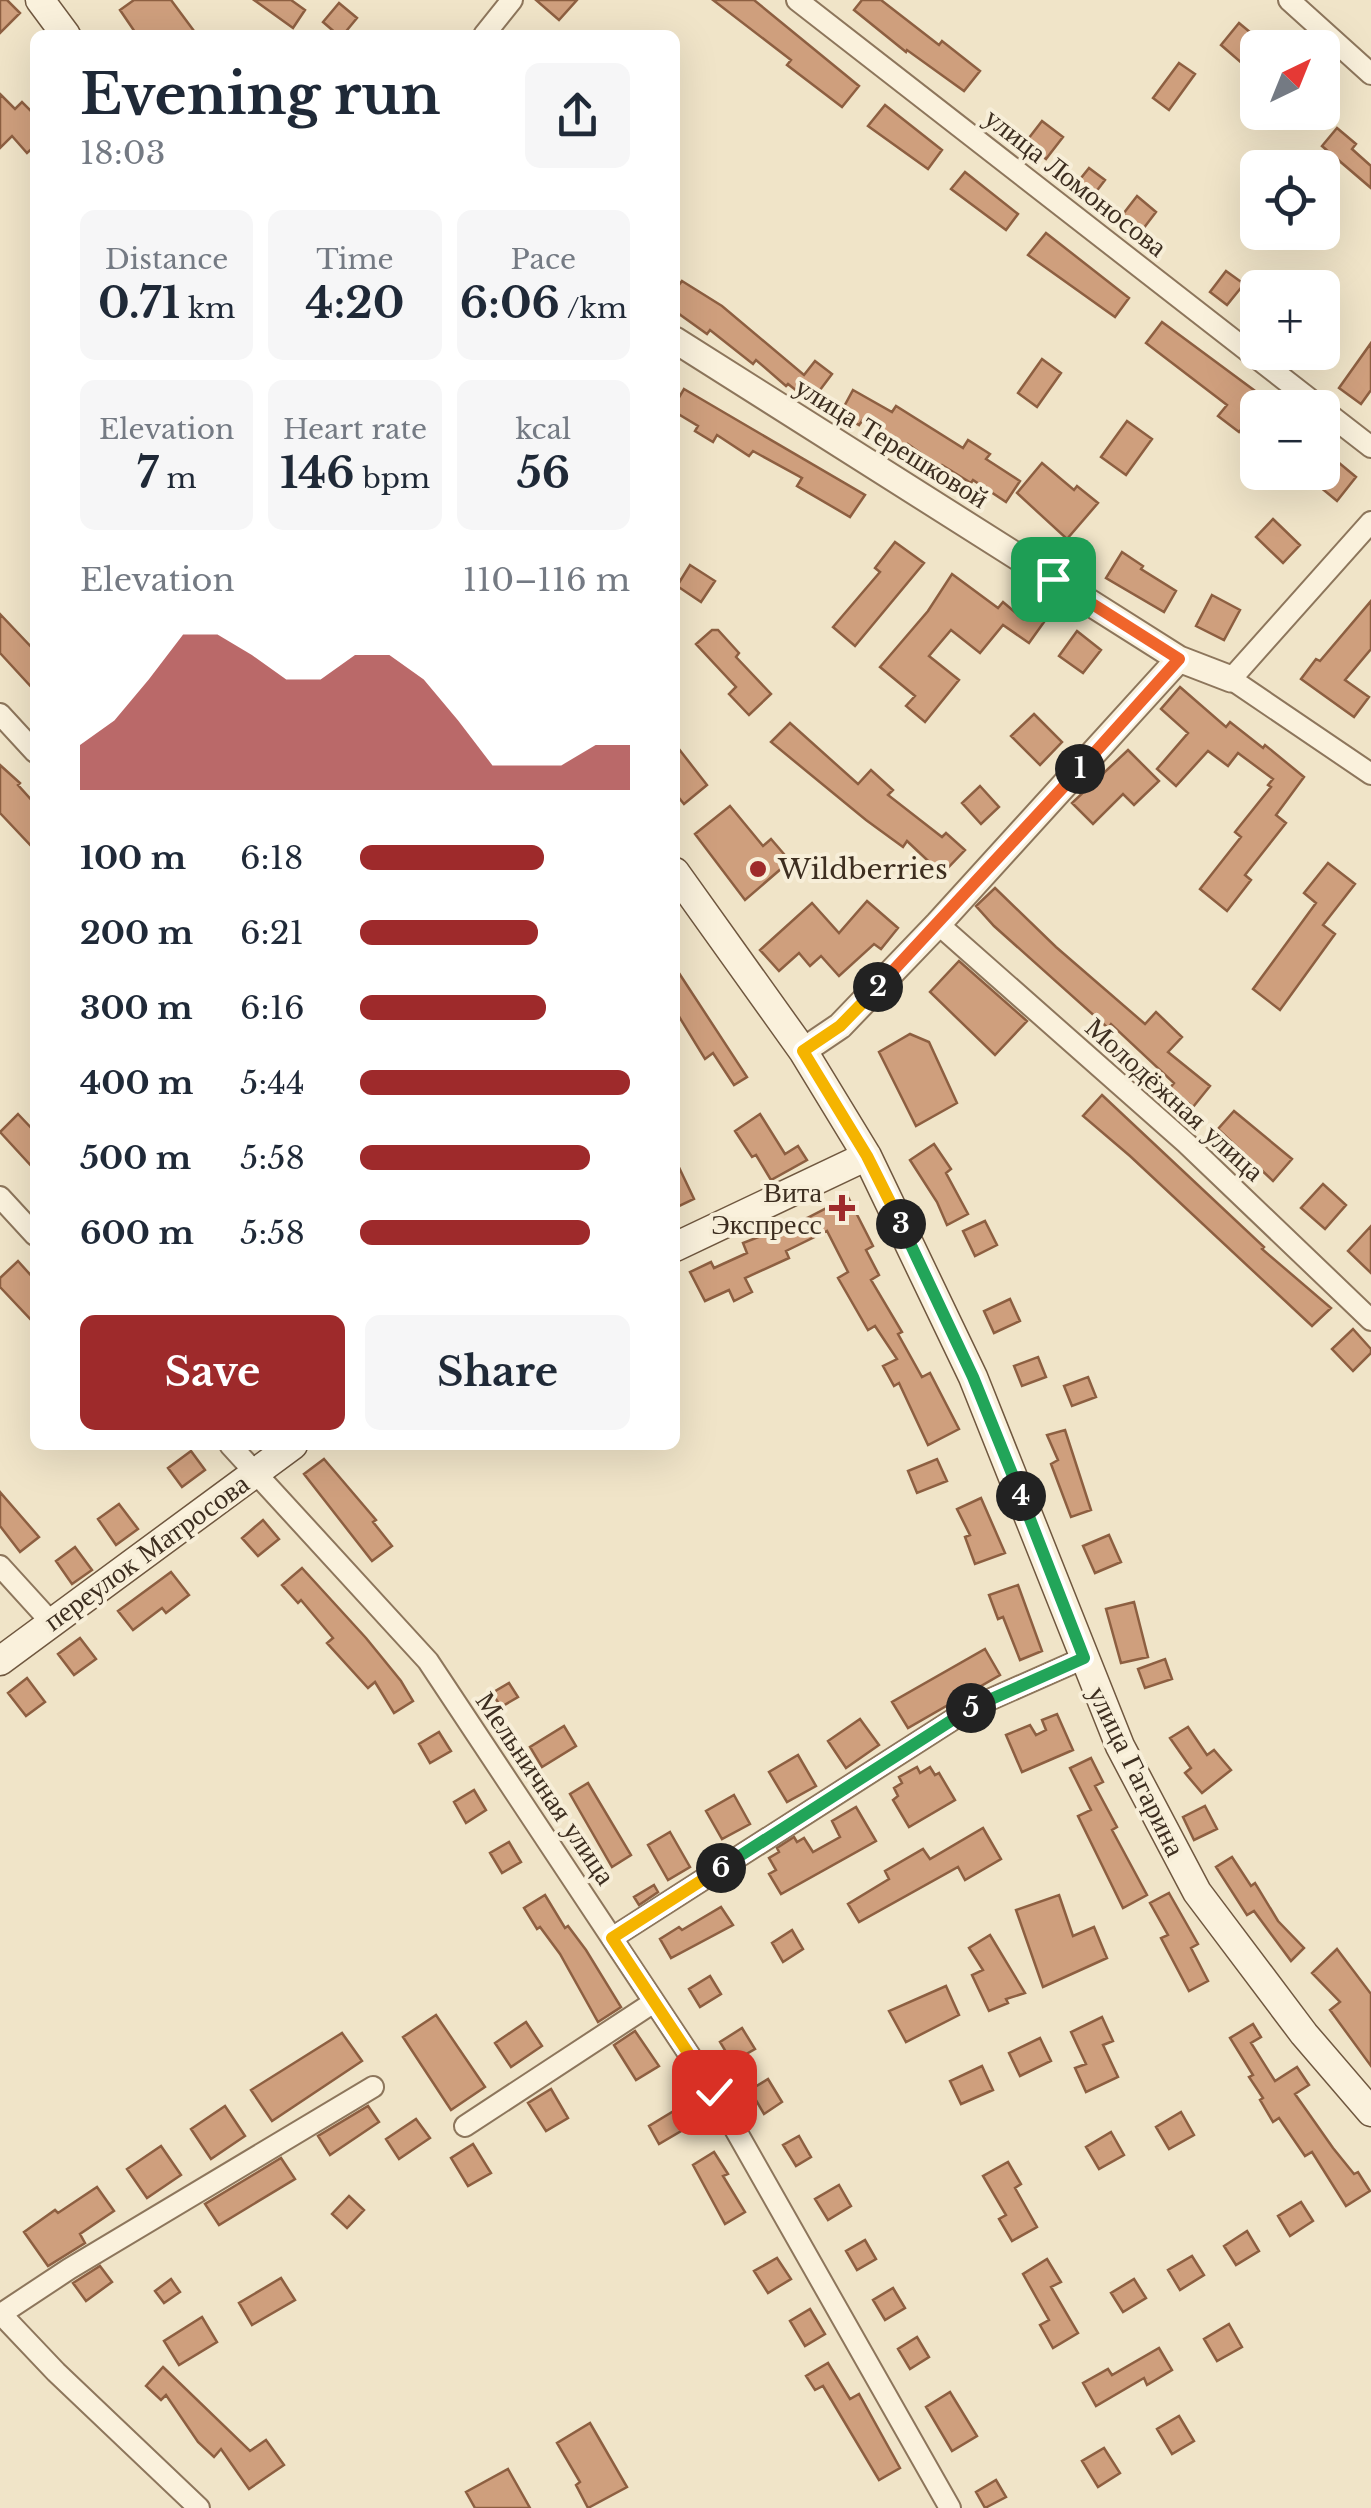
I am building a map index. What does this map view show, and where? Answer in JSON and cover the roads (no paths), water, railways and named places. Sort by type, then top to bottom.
[{"type":"main road","points":[[40,0],[62,30]]},
{"type":"main road","name":"улица Гагарина","points":[[680,879],[803,1051],[867,1156],[973,1377],[1120,1746],[1197,1892],[1304,2034],[1371,2112]]},
{"type":"main road","points":[[680,1245],[867,1156]]},
{"type":"main road","name":"переулок Матросова","points":[[0,1660],[286,1450]]},
{"type":"street","points":[[488,30],[512,0]]},
{"type":"street","name":"улица Ломоносова","points":[[797,0],[1299,390]]},
{"type":"street","points":[[1288,0],[1371,74]]},
{"type":"street","name":"улица Терешковой","points":[[680,343],[1179,659]]},
{"type":"street","name":"улица Ломоносова","points":[[1340,422],[1371,447]]},
{"type":"street","points":[[1231,679],[1371,522]]},
{"type":"street","points":[[803,1051],[840,1026],[938,924],[1179,659],[1231,679],[1371,774]]},
{"type":"street","points":[[0,714],[30,747]]},
{"type":"street","name":"Молодёжная улица","points":[[938,924],[1186,1143],[1371,1320]]},
{"type":"street","points":[[0,1197],[30,1230]]},
{"type":"street","name":"Мельничная улица","points":[[235,1450],[428,1661],[714,2092],[950,2508]]},
{"type":"street","points":[[0,1566],[51,1622]]},
{"type":"street","points":[[612,1938],[971,1708],[1084,1658]]},
{"type":"street","points":[[465,2126],[654,2002]]},
{"type":"street","points":[[199,2508],[0,2314],[372,2087]]},
{"type":"place","name":"Wildberries","points":[[758,869]]},
{"type":"place","name":"Вита Экспресс","points":[[842,1208]]}]
